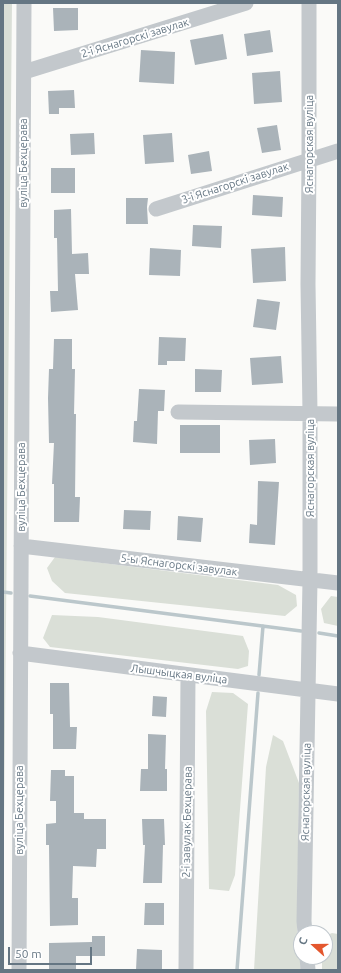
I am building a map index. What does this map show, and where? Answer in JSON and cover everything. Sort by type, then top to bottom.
[{"type":"street","name":"вуліца Бехцерава","points":[[19,970],[24,3]]},
{"type":"street","name":"2-і Яснагорскі завулак","points":[[24,72],[246,3]]},
{"type":"street","name":"Яснагорская вуліца","points":[[304,925],[310,580],[308,284],[309,3]]},
{"type":"street","name":"3-і Яснагорскі завулак","points":[[156,209],[338,150]]},
{"type":"street","points":[[178,412],[338,414]]},
{"type":"street","name":"5-ы Яснагорскі завулак","points":[[21,546],[338,583]]},
{"type":"street","name":"Лышчыцкая вуліца","points":[[20,653],[338,694]]},
{"type":"street","name":"2-і завулак Бехцерава","points":[[186,970],[188,675]]},
{"type":"shaded area","points":[[3,3],[12,3],[3,930]]},
{"type":"shaded area","points":[[55,557],[278,585],[296,595],[297,606],[285,616],[65,593],[52,581],[47,568]]},
{"type":"shaded area","points":[[331,596],[338,597],[338,626],[324,623],[321,609]]},
{"type":"shaded area","points":[[52,615],[98,617],[243,636],[249,651],[248,666],[238,669],[50,647],[43,638]]},
{"type":"shaded area","points":[[212,692],[233,693],[248,704],[235,875],[229,891],[209,889],[206,711]]},
{"type":"shaded area","points":[[273,735],[283,741],[299,783],[297,925],[293,925],[293,965],[300,965],[301,970],[254,970],[266,767]]},
{"type":"shaded area","points":[[333,933],[338,934],[338,970],[322,970],[322,965],[333,965]]},
{"type":"building","points":[[53,8],[78,8],[78,30],[54,31]]},
{"type":"building","points":[[270,30],[273,52],[247,56],[244,34]]},
{"type":"building","points":[[223,34],[227,59],[195,65],[190,40]]},
{"type":"building","points":[[141,50],[175,52],[174,84],[139,82]]},
{"type":"building","points":[[280,71],[282,102],[254,104],[252,73]]},
{"type":"building","points":[[74,90],[75,108],[59,108],[59,114],[49,114],[48,91]]},
{"type":"building","points":[[277,125],[281,150],[262,153],[257,128]]},
{"type":"building","points":[[94,133],[95,154],[71,155],[70,134]]},
{"type":"building","points":[[172,133],[174,162],[145,164],[143,135]]},
{"type":"building","points":[[209,151],[212,171],[191,174],[188,155]]},
{"type":"building","points":[[51,168],[75,168],[75,193],[51,193]]},
{"type":"building","points":[[253,195],[283,197],[282,217],[252,215]]},
{"type":"building","points":[[126,198],[148,198],[148,224],[126,224]]},
{"type":"building","points":[[71,209],[72,254],[88,253],[89,274],[75,274],[78,310],[51,312],[50,291],[58,291],[57,238],[54,238],[54,210]]},
{"type":"building","points":[[193,225],[222,226],[221,248],[192,246]]},
{"type":"building","points":[[285,247],[286,281],[253,283],[251,249]]},
{"type":"building","points":[[150,248],[181,250],[180,276],[149,275]]},
{"type":"building","points":[[257,299],[280,302],[276,330],[253,327]]},
{"type":"building","points":[[159,337],[186,338],[185,361],[167,361],[167,365],[158,365]]},
{"type":"building","points":[[54,339],[72,339],[72,369],[75,369],[74,414],[76,414],[75,497],[80,497],[79,522],[54,522],[54,484],[52,484],[54,443],[49,443],[48,398],[49,369],[53,369]]},
{"type":"building","points":[[281,356],[283,383],[252,385],[250,358]]},
{"type":"building","points":[[195,369],[222,370],[221,392],[195,392]]},
{"type":"building","points":[[139,389],[165,390],[164,411],[158,411],[157,444],[133,442],[134,421],[137,421]]},
{"type":"building","points":[[180,425],[220,425],[220,453],[180,453]]},
{"type":"building","points":[[275,439],[276,463],[250,465],[249,440]]},
{"type":"building","points":[[258,481],[279,482],[275,545],[249,543],[250,524],[257,525]]},
{"type":"building","points":[[124,510],[151,511],[150,530],[123,529]]},
{"type":"building","points":[[178,516],[203,518],[201,542],[177,540]]},
{"type":"building","points":[[50,683],[69,683],[70,727],[77,727],[76,749],[53,749],[53,714],[50,714]]},
{"type":"building","points":[[153,696],[167,697],[166,717],[152,716]]},
{"type":"building","points":[[148,734],[166,735],[165,769],[167,769],[167,791],[140,791],[141,769],[148,769]]},
{"type":"building","points":[[51,770],[65,770],[65,776],[74,776],[74,813],[84,813],[84,819],[106,819],[106,849],[97,849],[96,867],[73,866],[72,898],[78,898],[78,925],[50,926],[49,845],[46,845],[46,824],[56,823],[56,801],[50,801]]},
{"type":"building","points":[[142,819],[164,819],[165,845],[163,845],[162,883],[143,883],[145,845],[143,845]]},
{"type":"building","points":[[145,903],[164,903],[164,925],[144,925]]},
{"type":"building","points":[[92,936],[105,936],[105,956],[76,956],[76,969],[49,970],[49,943],[92,942]]},
{"type":"building","points":[[137,949],[162,950],[162,970],[136,970]]},
{"type":"waterway","points":[[3,592],[11,593]]},
{"type":"waterway","points":[[30,596],[301,631]]},
{"type":"waterway","points":[[259,675],[263,626]]},
{"type":"waterway","points":[[319,633],[338,636]]},
{"type":"waterway","points":[[237,970],[258,693]]}]
